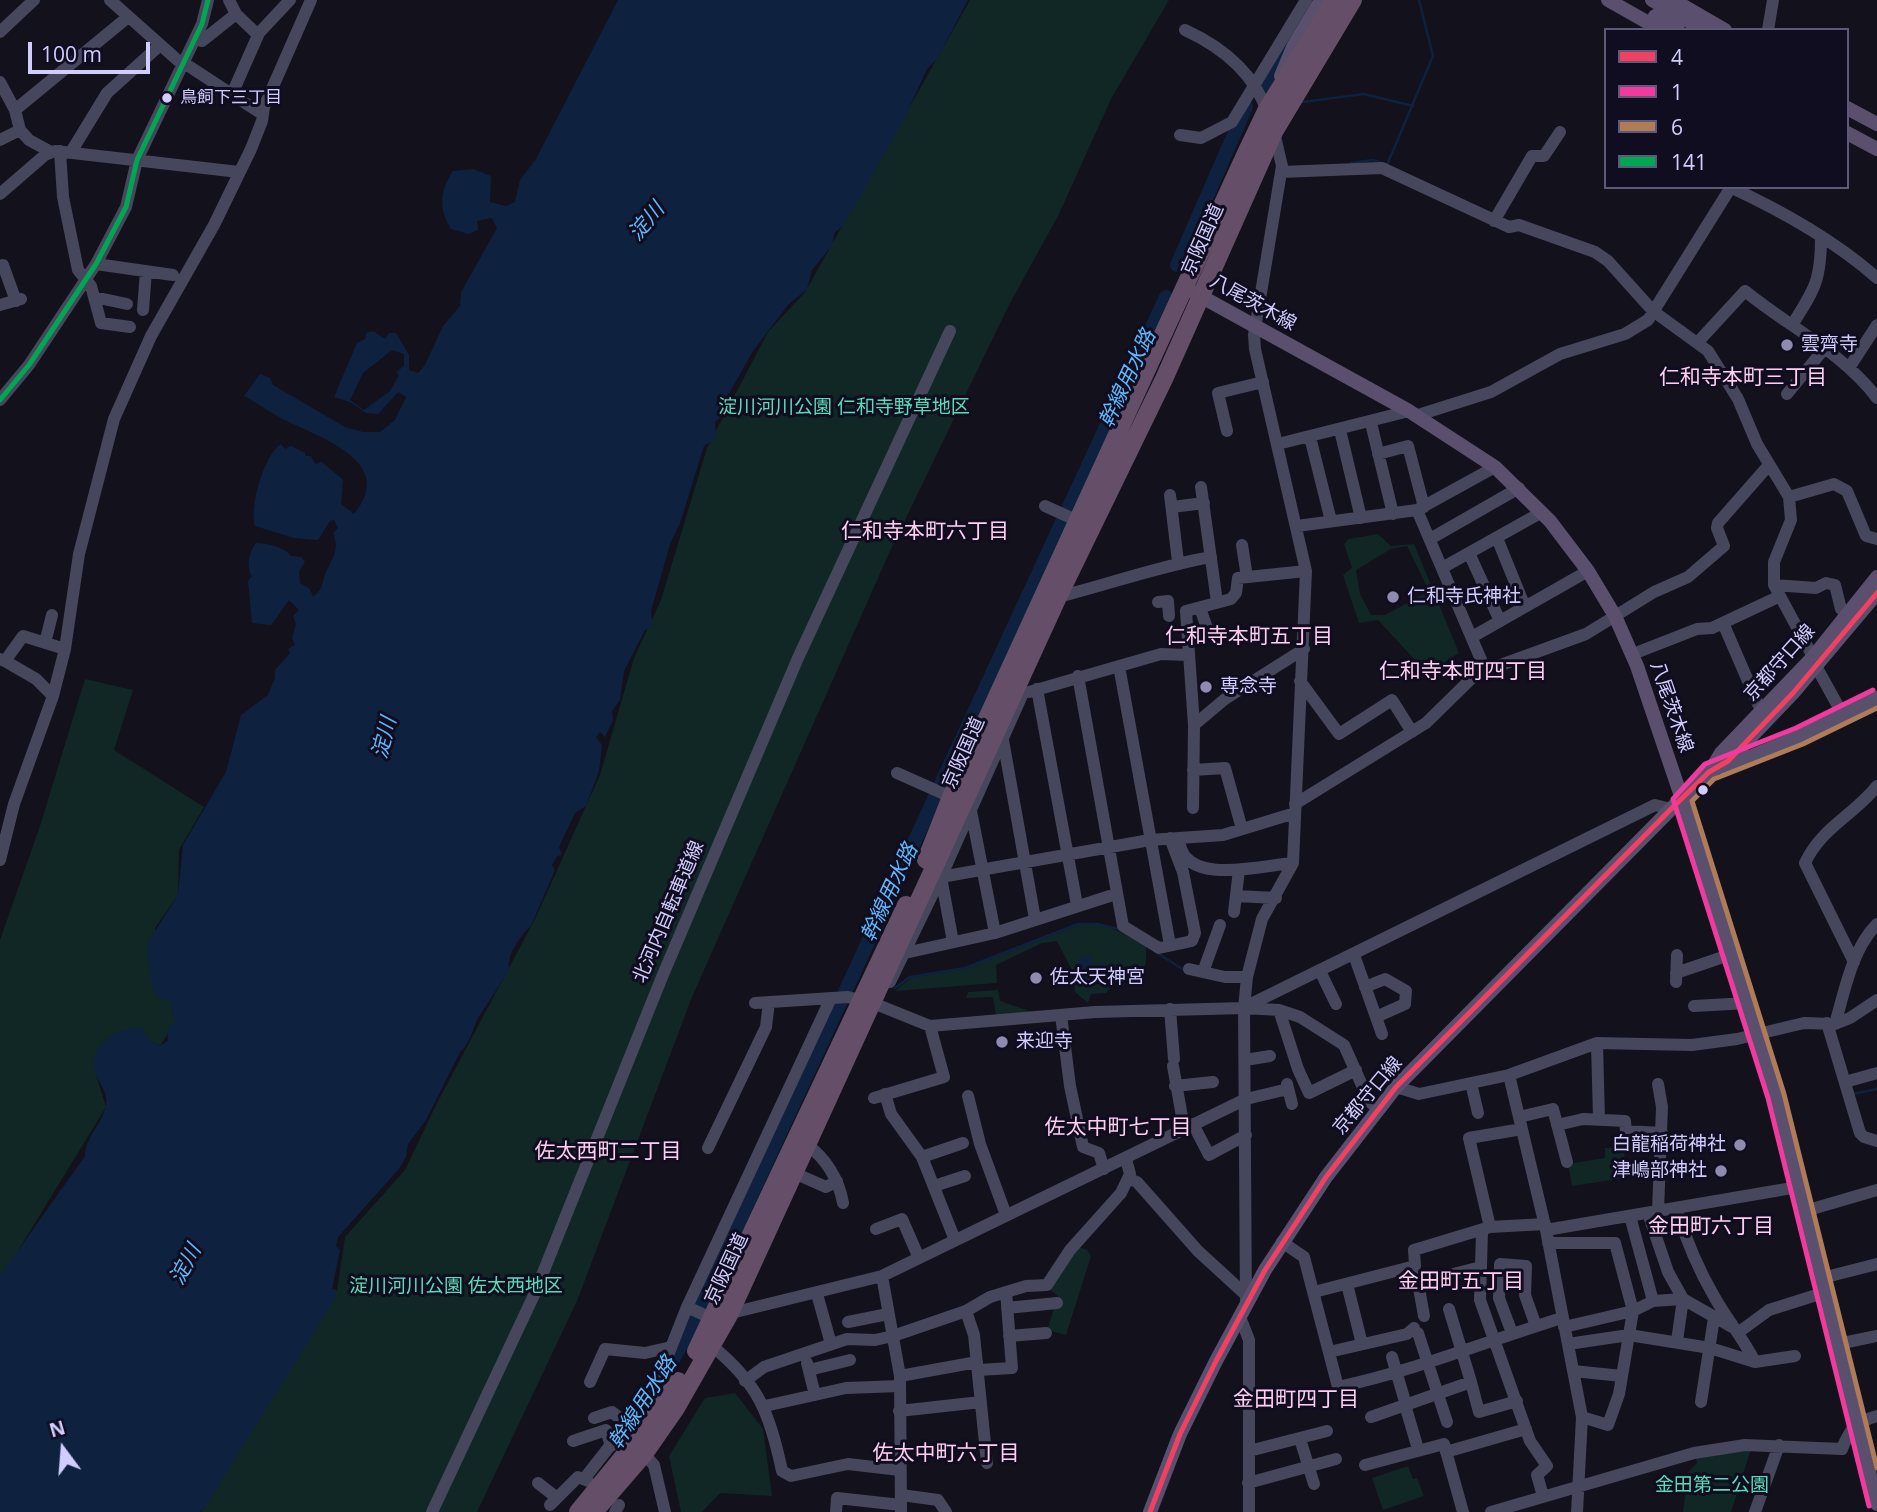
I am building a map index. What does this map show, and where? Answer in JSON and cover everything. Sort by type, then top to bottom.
[{"type":"highway","name":"京阪国道","points":[[594,1512],[644,1454],[712,1346],[704,1313],[794,1173],[807,1145],[860,1000],[1019,693],[1058,597],[1159,392],[1193,292],[1267,109],[1335,0]]},
{"type":"highway","name":"京阪国道","points":[[578,1512],[592,1482],[663,1405],[684,1372],[704,1313],[920,876],[941,793],[1068,517],[1193,292],[1274,132],[1353,0]]},
{"type":"main road","points":[[1267,109],[1307,7],[1321,0]]},
{"type":"main road","points":[[1608,0],[1657,28]]},
{"type":"main road","points":[[1628,0],[1675,28]]},
{"type":"main road","points":[[1652,0],[1701,28]]},
{"type":"main road","points":[[1673,0],[1721,28]]},
{"type":"main road","points":[[1849,99],[1877,114]]},
{"type":"main road","points":[[1849,109],[1877,124]]},
{"type":"main road","points":[[1849,123],[1877,138]]},
{"type":"main road","points":[[1849,134],[1877,149]]},
{"type":"main road","name":"八尾茨木線","points":[[1193,292],[1412,414],[1495,467],[1542,512],[1588,572],[1615,617],[1633,654],[1677,804],[1732,954],[1758,1035],[1839,1343],[1876,1499]]},
{"type":"main road","name":"京都守口線","points":[[1150,1512],[1180,1434],[1244,1306],[1326,1177],[1396,1087],[1709,772],[1721,754],[1764,710],[1815,663],[1847,615],[1877,577]]},
{"type":"main road","name":"京都守口線","points":[[1709,772],[1728,761],[1877,593]]},
{"type":"main road","points":[[1709,772],[1800,736],[1877,698]]},
{"type":"street","points":[[0,32],[34,0]]},
{"type":"street","points":[[0,400],[29,365],[85,281],[126,207],[137,160],[184,64],[208,0]]},
{"type":"street","points":[[229,0],[236,14],[258,36]]},
{"type":"street","points":[[232,94],[258,36],[290,0]]},
{"type":"street","points":[[0,860],[14,804],[53,696],[65,649],[79,554],[114,419],[151,336],[200,254],[239,172],[311,0]]},
{"type":"street","points":[[1768,28],[1773,0]]},
{"type":"street","points":[[15,110],[122,7],[159,46],[262,114]]},
{"type":"street","points":[[1180,135],[1200,138],[1232,122],[1253,84],[1307,7]]},
{"type":"street","points":[[195,39],[202,41],[236,14]]},
{"type":"street","points":[[1185,30],[1209,41],[1225,53],[1253,84],[1267,109],[1281,159],[1256,326],[1255,349],[1306,571],[1293,863],[1262,919],[1247,977],[1244,1008],[1244,1306],[1249,1340],[1249,1512]]},
{"type":"street","points":[[0,194],[61,152],[107,93],[159,46]]},
{"type":"street","points":[[0,82],[15,110],[20,130],[29,140],[61,152],[239,172]]},
{"type":"street","points":[[0,140],[20,130]]},
{"type":"street","points":[[1494,221],[1532,156],[1544,156],[1560,132]]},
{"type":"street","points":[[61,152],[63,197],[78,270],[91,286],[101,323],[130,327]]},
{"type":"street","points":[[1281,172],[1382,168],[1508,227],[1519,225],[1595,252],[1620,272],[1653,311],[1708,351],[1738,399],[1769,465],[1789,498],[1791,520],[1774,562],[1776,591],[1843,715]]},
{"type":"street","points":[[1278,444],[1412,414],[1490,392],[1560,354],[1625,334],[1648,320],[1730,189]]},
{"type":"street","points":[[1735,189],[1773,207],[1821,237],[1877,278]]},
{"type":"street","points":[[1792,325],[1818,280],[1821,270],[1821,237]]},
{"type":"street","points":[[96,264],[173,275]]},
{"type":"street","points":[[0,266],[3,265],[18,300],[0,305]]},
{"type":"street","points":[[143,310],[146,271]]},
{"type":"street","points":[[1698,342],[1745,291],[1849,368],[1877,398]]},
{"type":"street","points":[[94,297],[127,304]]},
{"type":"street","points":[[1849,368],[1877,325]]},
{"type":"street","name":"北河内自転車道線","points":[[432,1512],[534,1295],[667,965],[798,658],[950,331]]},
{"type":"street","points":[[1787,394],[1824,349]]},
{"type":"street","points":[[1227,431],[1217,393],[1263,382]]},
{"type":"street","points":[[1371,423],[1393,514]]},
{"type":"street","points":[[1340,430],[1361,517]]},
{"type":"street","points":[[1310,437],[1331,522]]},
{"type":"street","points":[[1378,454],[1408,446],[1420,509],[1430,540],[1486,669]]},
{"type":"street","points":[[941,877],[1150,840],[1223,835],[1295,808],[1412,732],[1440,711],[1469,680],[1486,669],[1564,645],[1654,592],[1688,577],[1724,546],[1718,523],[1769,465]]},
{"type":"street","points":[[1297,526],[1420,509],[1495,467]]},
{"type":"street","points":[[1789,498],[1834,484],[1842,486],[1847,491],[1866,536],[1877,539]]},
{"type":"street","points":[[1202,487],[1217,602]]},
{"type":"street","points":[[1430,540],[1519,488]]},
{"type":"street","points":[[1178,562],[1171,501],[1204,503]]},
{"type":"street","points":[[1045,506],[1068,517]]},
{"type":"street","points":[[1442,568],[1542,512]]},
{"type":"street","points":[[1497,538],[1525,607]]},
{"type":"street","points":[[1242,545],[1247,577]]},
{"type":"street","points":[[1469,553],[1500,621]]},
{"type":"street","points":[[1058,597],[1144,575],[1160,566],[1211,557]]},
{"type":"street","points":[[1158,602],[1168,601],[1169,614],[1186,611],[1231,599],[1237,593],[1238,578],[1306,571]]},
{"type":"street","points":[[1472,637],[1588,572]]},
{"type":"street","points":[[1633,654],[1697,629],[1712,628],[1776,591],[1835,584],[1841,609],[1847,615]]},
{"type":"street","points":[[1200,608],[1208,628]]},
{"type":"street","points":[[1186,611],[1194,725],[1193,770],[1196,781],[1193,808]]},
{"type":"street","points":[[45,643],[52,615]]},
{"type":"street","points":[[1723,623],[1758,704],[1764,710]]},
{"type":"street","points":[[53,696],[36,679],[3,660],[23,636],[65,649]]},
{"type":"street","points":[[1194,725],[1224,699],[1304,649]]},
{"type":"street","points":[[860,1000],[892,979],[1003,740],[1019,693],[1161,654],[1188,655]]},
{"type":"street","points":[[1119,666],[1170,945]]},
{"type":"street","points":[[1078,676],[1123,926],[1159,948],[1192,941],[1193,938],[1201,936],[1213,943]]},
{"type":"street","points":[[1300,681],[1339,734],[1392,700],[1412,732]]},
{"type":"street","points":[[1037,690],[1077,905]]},
{"type":"street","points":[[1003,740],[1035,919]]},
{"type":"street","points":[[1193,770],[1225,768],[1242,829]]},
{"type":"street","points":[[897,773],[941,793]]},
{"type":"street","points":[[1854,962],[1805,863],[1812,849],[1838,819],[1848,816],[1877,786]]},
{"type":"street","points":[[1244,1008],[1655,805],[1677,804]]},
{"type":"street","points":[[971,811],[995,933]]},
{"type":"street","points":[[1175,838],[1186,858],[1199,866],[1239,870],[1293,863]]},
{"type":"street","points":[[1175,838],[1193,938]]},
{"type":"street","points":[[1234,912],[1239,870]]},
{"type":"street","points":[[941,877],[953,942]]},
{"type":"street","points":[[905,953],[995,933],[1116,894]]},
{"type":"street","points":[[1236,896],[1276,898]]},
{"type":"street","points":[[1877,924],[1864,939],[1831,1023],[1860,1133],[1877,1141]]},
{"type":"street","points":[[1203,972],[1220,925]]},
{"type":"street","points":[[1678,955],[1676,978],[1732,954]]},
{"type":"street","points":[[1354,955],[1382,1034]]},
{"type":"street","points":[[1189,969],[1247,977]]},
{"type":"street","points":[[1320,971],[1336,1004]]},
{"type":"street","points":[[1365,987],[1385,979],[1406,991],[1405,1004],[1376,1017]]},
{"type":"street","points":[[538,1483],[554,1502],[578,1478],[592,1482],[611,1446],[650,1389],[671,1347],[704,1313],[832,998]]},
{"type":"street","points":[[755,1003],[832,998],[860,1000],[930,1026],[1170,1009],[1279,1010],[1300,1017],[1344,1045],[1370,1101],[1379,1110]]},
{"type":"street","points":[[1396,1087],[1419,1094],[1509,1075],[1597,1043],[1692,1045],[1758,1035],[1804,1023],[1831,1023],[1850,1018],[1877,1000]]},
{"type":"street","points":[[708,1148],[766,1027],[769,1002]]},
{"type":"street","points":[[1695,1006],[1748,1003]]},
{"type":"street","points":[[1170,1009],[1175,1086],[1189,1126],[1209,1155],[1246,1135]]},
{"type":"street","points":[[1279,1010],[1298,1069],[1309,1093],[1356,1070]]},
{"type":"street","points":[[1061,1015],[1070,1086],[1083,1147],[1099,1153],[1104,1169]]},
{"type":"street","points":[[930,1026],[944,1077],[880,1096],[922,1157],[955,1240]]},
{"type":"street","points":[[1597,1043],[1599,1119]]},
{"type":"street","points":[[1245,1060],[1270,1056]]},
{"type":"street","points":[[1847,1081],[1877,1073]]},
{"type":"street","points":[[1509,1075],[1546,1232],[1582,1418],[1577,1512]]},
{"type":"street","points":[[1175,1086],[1213,1082]]},
{"type":"street","points":[[1471,1083],[1478,1113]]},
{"type":"street","points":[[1658,1084],[1662,1107],[1662,1133],[1653,1212],[1668,1272],[1683,1299],[1677,1341]]},
{"type":"street","points":[[704,1313],[817,1293],[882,1276],[1246,1099],[1288,1086],[1292,1104]]},
{"type":"street","points":[[968,1096],[980,1144],[1006,1216]]},
{"type":"street","points":[[1543,1496],[1537,1475],[1547,1466],[1536,1453],[1526,1429],[1480,1300],[1486,1229],[1469,1138],[1521,1123],[1553,1109],[1567,1162]]},
{"type":"street","points":[[1557,1125],[1584,1119],[1599,1119],[1625,1121],[1626,1131],[1662,1133]]},
{"type":"street","points":[[922,1157],[963,1143]]},
{"type":"street","points":[[807,1145],[818,1153],[837,1181],[843,1203]]},
{"type":"street","points":[[745,1381],[764,1367],[831,1344],[847,1339],[875,1340],[893,1336],[966,1311],[990,1297],[1026,1286],[1047,1285],[1070,1250],[1121,1194],[1129,1179],[1126,1159]]},
{"type":"street","points":[[794,1173],[826,1187],[837,1181]]},
{"type":"street","points":[[934,1186],[965,1176]]},
{"type":"street","points":[[1129,1179],[1137,1182],[1244,1306]]},
{"type":"street","points":[[1546,1232],[1798,1187]]},
{"type":"street","points":[[1805,1211],[1877,1190]]},
{"type":"street","points":[[1676,1208],[1687,1243],[1755,1362]]},
{"type":"street","points":[[1630,1216],[1653,1301]]},
{"type":"street","points":[[876,1229],[902,1219],[919,1258]]},
{"type":"street","points":[[1424,1316],[1414,1250],[1486,1229],[1546,1232],[1615,1244],[1633,1311],[1622,1376],[1608,1425],[1582,1418]]},
{"type":"street","points":[[1283,1242],[1304,1257],[1338,1387],[1396,1373],[1536,1326],[1633,1311],[1653,1301],[1683,1299],[1736,1329]]},
{"type":"street","points":[[1512,1333],[1499,1298],[1500,1264],[1526,1266],[1525,1295],[1536,1326]]},
{"type":"street","points":[[1736,1329],[1769,1310],[1877,1264]]},
{"type":"street","points":[[1314,1292],[1415,1266]]},
{"type":"street","points":[[1418,1283],[1481,1267]]},
{"type":"street","points":[[882,1276],[900,1381],[901,1504]]},
{"type":"street","points":[[1347,1284],[1362,1344]]},
{"type":"street","points":[[765,1406],[846,1388],[977,1366],[1012,1368],[1006,1292]]},
{"type":"street","points":[[817,1293],[831,1344]]},
{"type":"street","points":[[1007,1308],[1057,1303]]},
{"type":"street","points":[[1448,1309],[1479,1412],[1517,1401]]},
{"type":"street","points":[[966,1311],[974,1335],[987,1463]]},
{"type":"street","points":[[848,1322],[888,1314]]},
{"type":"street","points":[[1701,1402],[1714,1318]]},
{"type":"street","points":[[1329,1352],[1416,1331],[1447,1422]]},
{"type":"street","points":[[1009,1336],[1046,1333]]},
{"type":"street","points":[[1568,1344],[1629,1335],[1710,1348],[1755,1362],[1795,1356]]},
{"type":"street","points":[[1839,1343],[1877,1336]]},
{"type":"street","points":[[712,1346],[765,1406],[782,1471],[790,1476],[848,1464],[900,1470]]},
{"type":"street","points":[[590,1382],[605,1349],[645,1353],[671,1347]]},
{"type":"street","points":[[805,1355],[815,1395]]},
{"type":"street","points":[[1392,1357],[1418,1449]]},
{"type":"street","points":[[809,1370],[850,1360]]},
{"type":"street","points":[[1573,1371],[1622,1376]]},
{"type":"street","points":[[1371,1417],[1471,1382]]},
{"type":"street","points":[[899,1411],[981,1402]]},
{"type":"street","points":[[594,1418],[612,1412],[627,1424]]},
{"type":"street","points":[[1491,1512],[1694,1453],[1745,1445],[1842,1449],[1848,1432],[1857,1421],[1877,1416]]},
{"type":"street","points":[[1446,1452],[1526,1429]]},
{"type":"street","points":[[573,1441],[606,1430],[611,1446]]},
{"type":"street","points":[[1249,1451],[1327,1431]]},
{"type":"street","points":[[1300,1439],[1314,1484]]},
{"type":"street","points":[[1364,1465],[1444,1444],[1463,1512]]},
{"type":"street","points":[[1755,1512],[1779,1445]]},
{"type":"street","points":[[644,1454],[654,1465],[665,1512]]},
{"type":"street","points":[[1248,1483],[1336,1459]]},
{"type":"street","points":[[836,1512],[838,1498],[854,1506],[938,1500],[946,1512]]},
{"type":"green space","name":"淀川河川公園 佐太西地区","points":[[970,0],[1169,0],[1111,99],[1059,214],[1008,307],[890,551],[692,997],[577,1301],[477,1512],[201,1512],[337,1290],[345,1237],[405,1170],[437,1103],[535,919],[600,775],[634,658],[661,600],[707,448],[768,332],[805,292]]},
{"type":"green space","name":"仁和寺氏神社","points":[[1378,534],[1391,546],[1414,544],[1459,653],[1427,673],[1378,620],[1359,623],[1343,575],[1352,568],[1344,544],[1348,539]],"holes":[[[1407,546],[1429,591],[1385,615],[1371,615],[1360,594],[1356,570],[1391,549]]]},
{"type":"green space","points":[[85,679],[133,690],[114,750],[204,807],[179,850],[178,895],[155,928],[175,1022],[160,1046],[149,1040],[94,1068],[106,1107],[0,1280],[0,940],[40,826]]},
{"type":"green space","points":[[1078,925],[1114,929],[1146,947],[1146,962],[1141,977],[1117,981],[1106,993],[1091,994],[1088,1003],[1075,992],[1074,974],[1057,941],[1042,943],[996,965],[997,983],[895,991],[911,978],[966,968]]},
{"type":"green space","points":[[998,990],[1000,1001],[1032,1012],[996,1016],[993,997],[966,998],[968,992]]},
{"type":"green space","points":[[1605,1148],[1624,1148],[1626,1178],[1572,1186],[1568,1164],[1605,1158]]},
{"type":"green space","points":[[1079,1247],[1087,1250],[1091,1256],[1066,1335],[1047,1330],[1058,1296],[1049,1289]]},
{"type":"green space","points":[[735,1393],[763,1429],[772,1496],[720,1493],[702,1512],[681,1512],[669,1456],[705,1398]]},
{"type":"green space","name":"金田第二公園","points":[[1751,1449],[1731,1512],[1683,1512],[1689,1471],[1697,1463],[1696,1459]]},
{"type":"green space","points":[[1408,1466],[1413,1479],[1417,1478],[1424,1496],[1383,1510],[1372,1478]]},
{"type":"water","name":"淀川","points":[[618,0],[968,0],[937,59],[927,69],[904,119],[843,226],[834,233],[833,244],[812,270],[807,289],[788,305],[753,351],[727,397],[722,416],[715,422],[716,438],[704,446],[680,523],[670,544],[651,611],[653,626],[645,630],[624,671],[620,700],[612,711],[613,720],[605,737],[600,732],[596,737],[602,745],[599,771],[586,806],[575,813],[559,847],[562,855],[557,856],[552,865],[555,870],[531,926],[515,945],[509,968],[479,1017],[468,1043],[460,1052],[426,1120],[408,1144],[406,1157],[398,1170],[338,1237],[336,1246],[340,1250],[332,1289],[337,1290],[336,1297],[206,1505],[200,1512],[0,1512],[0,1276],[85,1156],[88,1142],[106,1105],[106,1095],[94,1069],[96,1051],[101,1044],[116,1034],[133,1028],[142,1028],[149,1040],[160,1046],[168,1041],[167,1030],[175,1022],[170,1001],[159,998],[152,986],[148,954],[150,939],[178,895],[183,845],[226,772],[241,715],[268,695],[275,678],[275,670],[290,653],[288,649],[295,645],[292,638],[296,624],[293,616],[299,610],[289,600],[271,625],[252,623],[248,581],[252,576],[249,560],[252,550],[256,543],[265,544],[280,548],[291,556],[301,557],[305,562],[299,571],[300,583],[310,589],[313,597],[321,588],[334,554],[336,544],[333,533],[338,528],[334,520],[330,521],[318,540],[294,538],[255,526],[254,507],[259,482],[269,458],[281,444],[285,449],[291,446],[305,453],[305,456],[311,456],[315,464],[322,462],[343,480],[341,504],[354,514],[365,495],[366,479],[360,465],[348,453],[244,396],[260,374],[270,378],[273,385],[345,427],[363,432],[380,432],[395,420],[406,397],[398,392],[378,414],[366,413],[350,402],[334,397],[357,343],[365,339],[366,333],[373,331],[385,339],[389,333],[396,333],[409,355],[409,370],[418,373],[425,365],[443,326],[460,306],[461,292],[497,228],[492,218],[477,221],[478,230],[469,234],[451,229],[442,207],[445,185],[453,171],[473,169],[491,176],[490,202],[506,206],[515,202],[520,180],[536,159]],"holes":[[[392,350],[404,354],[404,366],[396,372],[399,375],[390,391],[364,410],[350,400],[363,373]]]},
{"type":"water","points":[[1091,955],[1091,966],[1097,967],[1103,961],[1105,971],[1099,977],[1083,981],[1077,976],[1075,966],[1082,957]]},
{"type":"waterway","points":[[1387,165],[1433,56],[1419,0]]},
{"type":"waterway","name":"幹線用水路","points":[[1262,87],[1294,32]]},
{"type":"waterway","points":[[1303,102],[1364,94],[1413,106]]},
{"type":"waterway","name":"幹線用水路","points":[[1177,265],[1246,107]]},
{"type":"waterway","points":[[1351,163],[1373,160],[1381,163]]},
{"type":"waterway","name":"幹線用水路","points":[[661,1381],[687,1334],[1166,297]]},
{"type":"waterway","points":[[895,988],[910,977],[965,968],[1078,924],[1097,924],[1119,929]]},
{"type":"waterway","points":[[1154,951],[1184,970]]},
{"type":"waterway","points":[[1853,1094],[1877,1089]]},
{"type":"transit line","name":"141","points":[[0,400],[29,365],[96,264],[126,207],[137,160],[202,24],[208,0]]},
{"type":"transit line","name":"4","points":[[1150,1512],[1180,1434],[1265,1270],[1326,1177],[1396,1087],[1671,809],[1709,772],[1728,761],[1793,693],[1877,593]]},
{"type":"transit line","name":"1","points":[[1869,1506],[1768,1098],[1673,799],[1705,764],[1796,728],[1873,690]]},
{"type":"transit line","name":"6","points":[[1877,708],[1803,744],[1714,779],[1692,801],[1784,1094],[1877,1468]]},
{"type":"place","name":"鳥飼下三丁目","points":[[167,98]]},
{"type":"place","name":"雲齊寺","points":[[1787,345]]},
{"type":"place","name":"仁和寺氏神社","points":[[1393,597]]},
{"type":"place","name":"専念寺","points":[[1206,687]]},
{"type":"place","name":"佐太天神宮","points":[[1036,978]]},
{"type":"place","name":"来迎寺","points":[[1002,1042]]},
{"type":"place","name":"白龍稲荷神社","points":[[1740,1145]]},
{"type":"place","name":"津嶋部神社","points":[[1721,1171]]},
{"type":"district","name":"仁和寺本町三丁目","points":[[1743,378]]},
{"type":"district","name":"仁和寺本町六丁目","points":[[925,532]]},
{"type":"district","name":"仁和寺本町五丁目","points":[[1249,637]]},
{"type":"district","name":"仁和寺本町四丁目","points":[[1463,672]]},
{"type":"district","name":"佐太中町七丁目","points":[[1118,1128]]},
{"type":"district","name":"佐太西町二丁目","points":[[608,1152]]},
{"type":"district","name":"金田町六丁目","points":[[1711,1227]]},
{"type":"district","name":"金田町五丁目","points":[[1461,1282]]},
{"type":"district","name":"金田町四丁目","points":[[1296,1400]]},
{"type":"district","name":"佐太中町六丁目","points":[[946,1454]]},
{"type":"park label","name":"淀川河川公園 仁和寺野草地区","points":[[844,408]]}]
